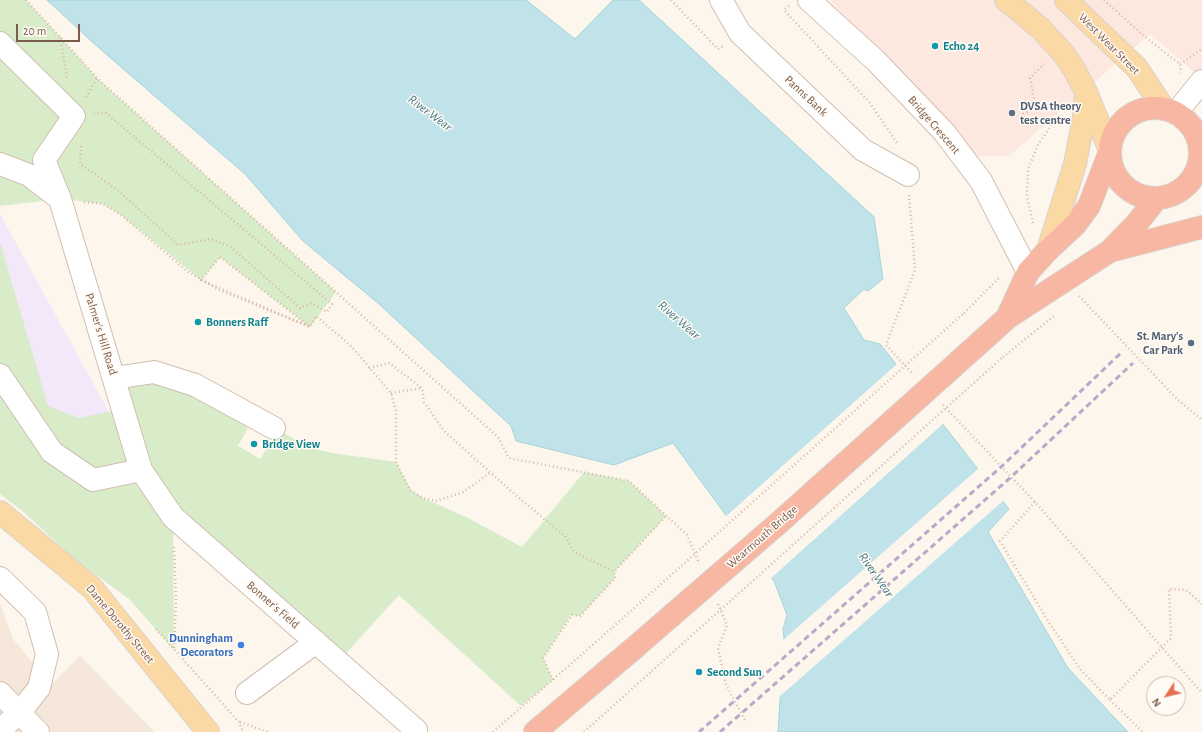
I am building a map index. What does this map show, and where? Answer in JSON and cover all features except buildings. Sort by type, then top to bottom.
[{"type":"highway","points":[[1008,318],[1024,263],[1048,250],[1075,225],[1090,206],[1114,132],[1122,122],[1130,115],[1148,108],[1170,111],[1186,121],[1198,132],[1199,163],[1188,184],[1178,192],[1167,197],[1156,199],[1141,197],[1128,190],[1121,184],[1111,165],[1109,151]]},
{"type":"highway","points":[[1178,192],[1202,193]]},
{"type":"highway","points":[[1110,252],[1138,222],[1156,199]]},
{"type":"highway","points":[[1110,252],[1202,226]]},
{"type":"highway","name":"Wearmouth Bridge","points":[[535,732],[782,520],[1008,318],[1110,252]]},
{"type":"main road","points":[[1006,0],[1040,28],[1063,52],[1086,92],[1109,151]]},
{"type":"main road","name":"West Wear Street","points":[[1066,0],[1137,68],[1170,111]]},
{"type":"main road","points":[[1048,250],[1075,164],[1084,117],[1086,92]]},
{"type":"main road","name":"Dame Dorothy Street","points":[[0,512],[92,588],[208,732]]},
{"type":"street","name":"Panns Bank","points":[[721,0],[740,33],[863,150],[908,175]]},
{"type":"street","points":[[1024,0],[1040,28]]},
{"type":"street","name":"Bridge Crescent","points":[[800,2],[876,61],[944,132],[981,181],[1024,263]]},
{"type":"street","points":[[0,43],[74,116]]},
{"type":"street","points":[[1170,111],[1202,81]]},
{"type":"street","name":"Palmer's Hill Road","points":[[74,116],[44,160],[60,199],[115,378],[141,470]]},
{"type":"street","points":[[0,164],[29,175],[60,199]]},
{"type":"street","points":[[115,378],[154,372],[195,385],[274,428]]},
{"type":"street","points":[[0,376],[52,452],[87,476],[93,480],[141,470]]},
{"type":"street","name":"Bonner's Field","points":[[141,470],[173,517],[416,730]]},
{"type":"street","points":[[0,578],[35,612],[47,654],[39,688],[20,712],[0,730]]},
{"type":"street","points":[[247,693],[316,642]]},
{"type":"street","points":[[0,693],[38,732]]},
{"type":"path","points":[[26,0],[100,81],[498,437],[509,458],[629,481],[686,535],[702,570]]},
{"type":"path","points":[[671,0],[718,49],[740,33]]},
{"type":"path","points":[[1104,0],[1145,37],[1180,64],[1202,48]]},
{"type":"path","points":[[800,2],[784,10],[870,103],[905,154],[915,270],[886,345],[918,378]]},
{"type":"path","points":[[1140,41],[1145,37]]},
{"type":"path","points":[[1023,114],[1036,108],[1030,78],[1046,62]]},
{"type":"path","points":[[94,112],[106,113],[332,304],[327,312],[311,303],[300,308],[230,246],[211,239],[178,246],[118,190],[80,164],[82,135],[74,116],[94,112]]},
{"type":"path","points":[[1034,230],[1027,196],[1028,169],[1038,145],[1054,121]]},
{"type":"path","points":[[60,199],[103,204],[121,215],[187,272],[219,290],[310,327]]},
{"type":"path","points":[[202,280],[220,257],[310,327]]},
{"type":"path","points":[[493,732],[613,627],[964,313],[995,283],[1024,263]]},
{"type":"path","points":[[1073,300],[1084,291]]},
{"type":"path","points":[[1078,295],[1178,400],[1202,420]]},
{"type":"path","points":[[584,732],[1003,357],[1055,314]]},
{"type":"path","points":[[310,327],[316,316],[351,346],[368,368],[391,393],[396,410],[396,462],[410,490],[423,498],[436,501],[463,492],[491,472]]},
{"type":"path","points":[[368,368],[389,363],[422,388],[424,402],[444,431],[565,536],[574,552],[614,572]]},
{"type":"path","points":[[391,393],[422,388]]},
{"type":"path","points":[[939,401],[1035,502],[1160,647],[1202,693]]},
{"type":"path","points":[[1035,502],[1000,541],[1048,621],[1080,669],[1143,732]]},
{"type":"path","points":[[614,572],[666,516]]},
{"type":"path","points":[[173,517],[176,600],[174,650]]},
{"type":"path","points":[[553,680],[543,658],[572,615],[580,616],[615,578],[614,572]]},
{"type":"path","points":[[1110,700],[1160,647],[1171,638],[1169,589],[1186,590],[1202,604]]},
{"type":"path","points":[[714,597],[727,625],[718,648],[726,686],[746,722]]},
{"type":"path","points":[[243,732],[239,722],[268,732]]},
{"type":"shaded area","points":[[830,0],[1202,0],[1202,79],[1150,34],[1009,156],[975,156]]},
{"type":"shaded area","points":[[0,214],[141,470],[0,375]]},
{"type":"shaded area","points":[[0,603],[13,639],[51,685],[80,656],[155,732],[0,732]]},
{"type":"green space","points":[[0,0],[26,0],[100,81],[336,292],[310,327],[220,257],[201,280],[121,215],[103,204],[60,199],[0,206]]},
{"type":"green space","points":[[0,242],[48,406],[79,418],[123,409],[115,378],[195,385],[248,428],[238,446],[260,459],[271,442],[274,428],[311,448],[332,453],[396,462],[411,490],[423,498],[466,517],[522,547],[584,472],[629,481],[666,516],[614,572],[615,578],[580,616],[571,615],[543,658],[553,680],[521,706],[399,595],[338,662],[173,518],[174,650],[129,599],[77,561],[21,510],[0,494]]},
{"type":"water","name":"River Wear","points":[[47,0],[526,0],[575,39],[613,0],[639,0],[874,217],[883,279],[868,291],[864,289],[844,308],[864,340],[880,344],[1009,509],[988,532],[1068,668],[1128,732],[778,732],[784,637],[783,629],[787,615],[774,581],[673,443],[614,465],[516,441],[511,426],[379,304],[303,241],[245,174],[99,48]]},
{"type":"pier","points":[[898,363],[944,423],[770,579],[724,518]]},
{"type":"pier","points":[[979,468],[1004,500],[779,697],[782,641]]},
{"type":"railway","points":[[699,732],[1001,467],[1122,352]]},
{"type":"railway","points":[[720,732],[1010,478],[1133,363]]},
{"type":"place","name":"Echo 24","points":[[935,46]]},
{"type":"place","name":"DVSA theory test centre","points":[[1012,113]]},
{"type":"place","name":"Bonners Raff","points":[[198,322]]},
{"type":"place","name":"St. Mary's Car Park","points":[[1191,343]]},
{"type":"place","name":"Bridge View","points":[[254,444]]},
{"type":"place","name":"Dunningham Decorators","points":[[241,645]]},
{"type":"place","name":"Second Sun","points":[[699,672]]}]
